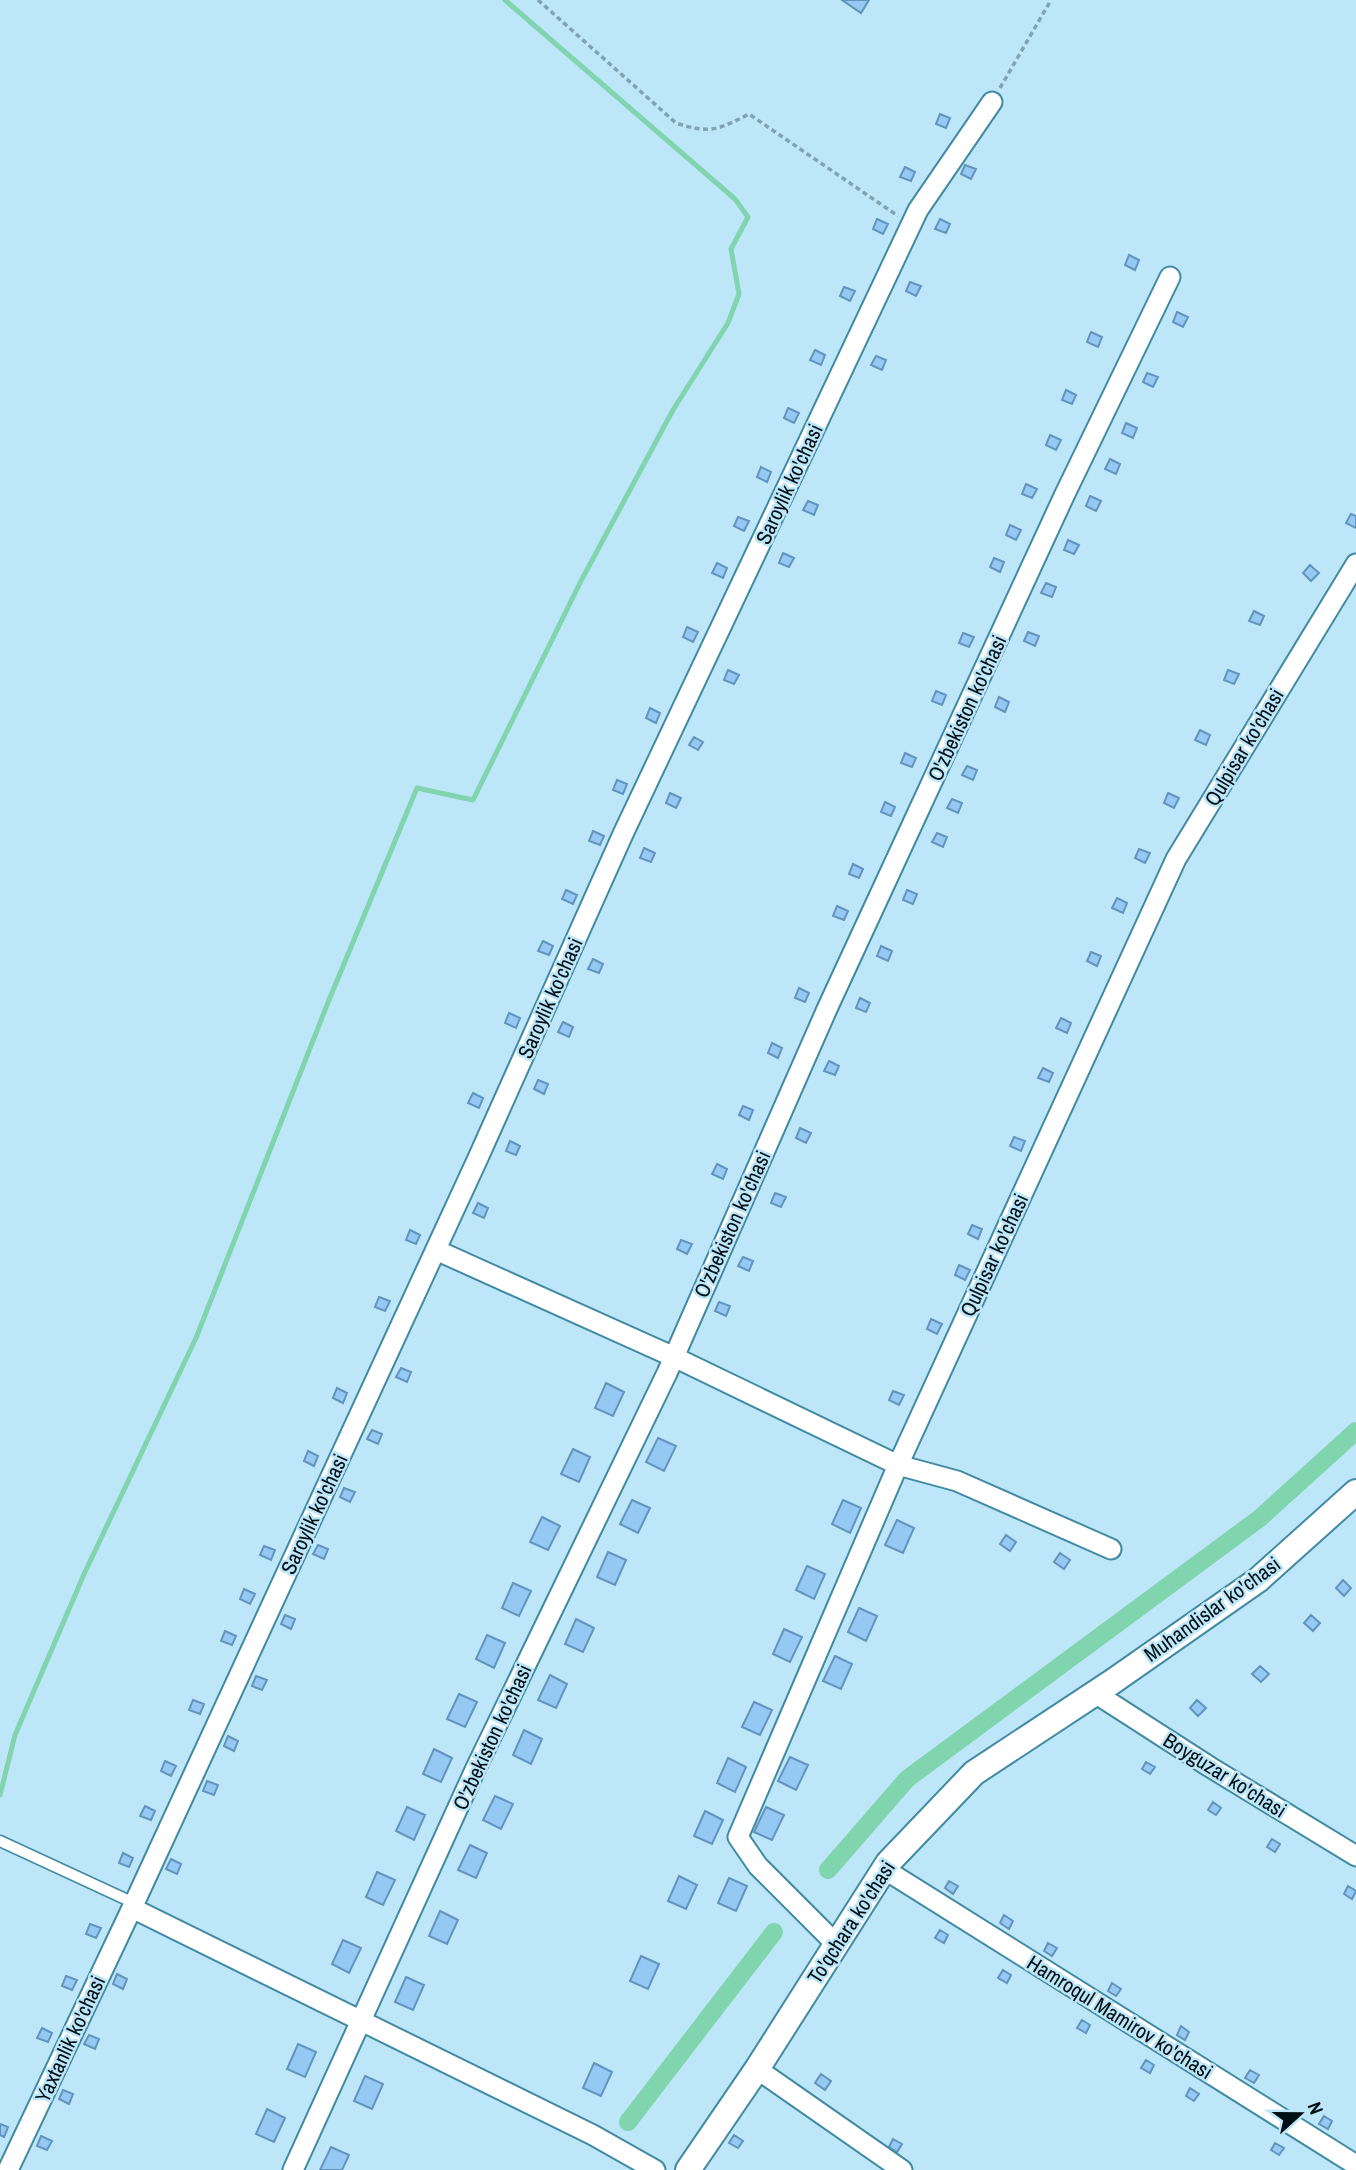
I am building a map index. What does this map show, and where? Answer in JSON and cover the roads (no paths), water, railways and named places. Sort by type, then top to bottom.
[{"type":"street","name":"Saroylik ko'chasi","points":[[133,1905],[436,1250],[623,834],[918,210],[992,102]]},
{"type":"street","name":"O'zbekiston ko'chasi","points":[[293,2170],[475,1770],[674,1357],[827,1009],[1064,496],[1170,277]]},
{"type":"street","name":"Qulpisar ko'chasi","points":[[836,1944],[758,1866],[738,1837],[898,1465],[1176,859],[1356,564]]},
{"type":"street","points":[[436,1250],[674,1357],[898,1465],[957,1481],[1111,1549]]},
{"type":"street","name":"Muhandislar ko'chasi","points":[[1095,1693],[1258,1580],[1356,1492]]},
{"type":"street","name":"To'qchara ko'chasi","points":[[688,2170],[757,2069],[884,1869],[974,1773],[1095,1693]]},
{"type":"street","name":"Boyguzar ko'chasi","points":[[1095,1693],[1210,1768],[1356,1856]]},
{"type":"street","name":"Hamroqul Mamirov ko'chasi","points":[[884,1869],[1356,2165]]},
{"type":"street","points":[[133,1905],[361,2022],[593,2135],[655,2170]]},
{"type":"street","name":"Yaxtanlik ko'chasi","points":[[8,2170],[133,1905]]},
{"type":"street","points":[[757,2069],[902,2170]]},
{"type":"lane","points":[[0,1841],[133,1905]]},
{"type":"waterway","points":[[0,1795],[15,1735],[85,1572],[196,1338],[329,1000],[417,788],[473,800],[582,579],[673,410],[728,323],[739,294],[731,249],[748,217],[735,199],[505,0]]},
{"type":"waterway","points":[[828,1870],[907,1779],[1260,1518],[1356,1431]]},
{"type":"waterway","points":[[628,2122],[774,1932]]}]
